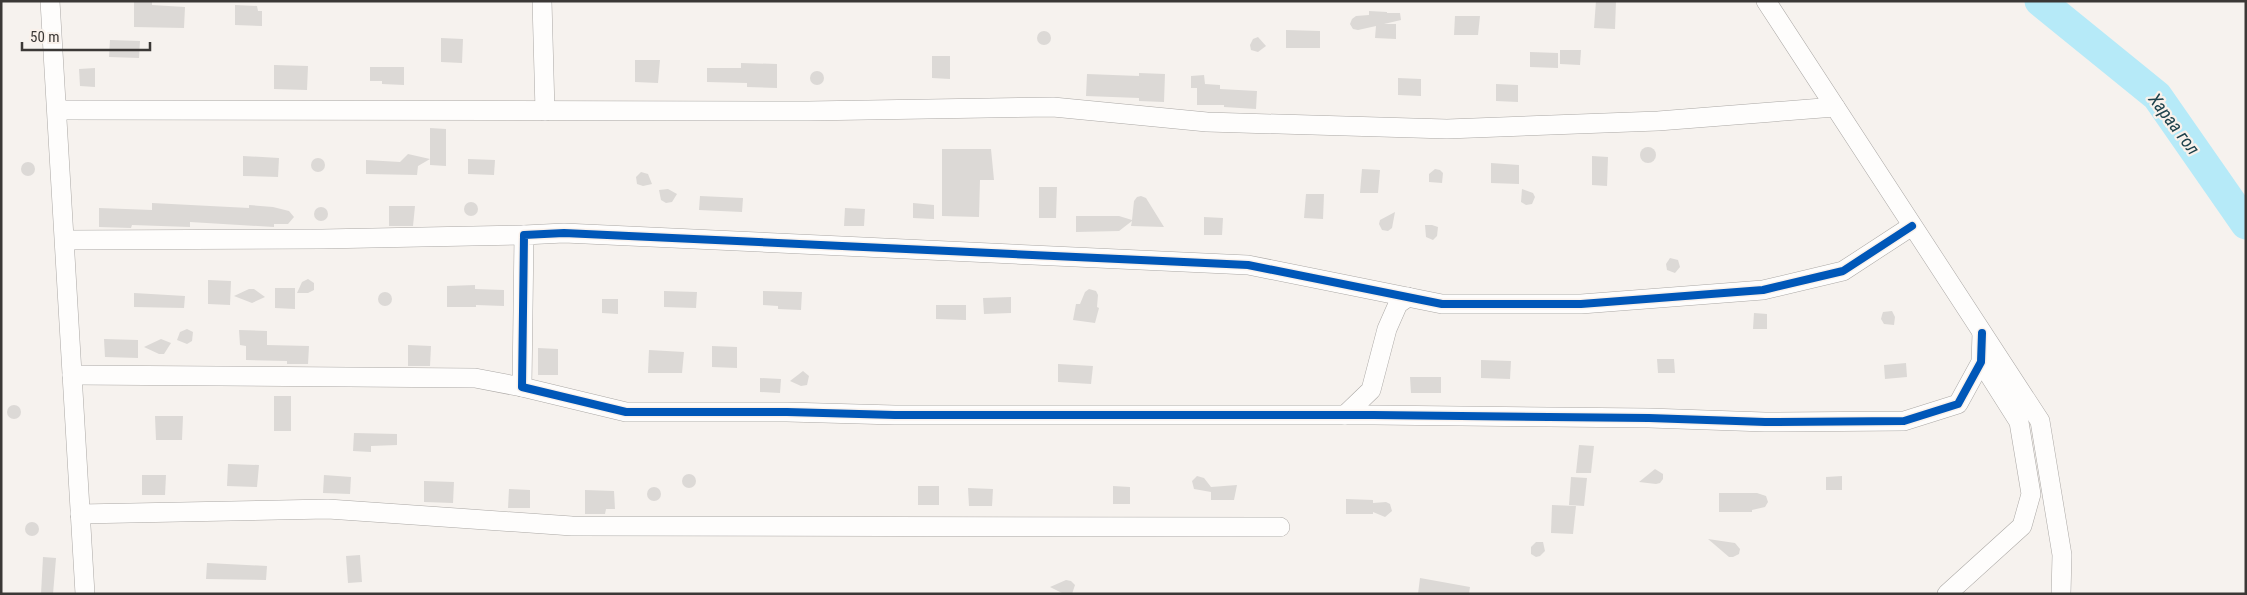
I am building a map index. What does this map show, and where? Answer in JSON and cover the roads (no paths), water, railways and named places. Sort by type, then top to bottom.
[{"type":"street","points":[[50,1],[85,594]]},
{"type":"street","points":[[542,1],[545,111]]},
{"type":"street","points":[[1766,1],[2040,421],[2062,555],[2061,594]]},
{"type":"street","points":[[57,110],[808,111],[1053,107],[1207,122],[1448,129],[1658,121],[1835,107]]},
{"type":"street","points":[[64,240],[312,239],[574,233],[1248,265],[1442,304],[1581,304],[1763,290],[1843,271],[1912,226]]},
{"type":"street","points":[[522,387],[524,235]]},
{"type":"street","points":[[1345,415],[1371,390],[1388,329],[1398,304],[1408,298]]},
{"type":"street","points":[[72,376],[475,378],[522,387],[626,412],[787,412],[895,415],[1345,415],[1649,418],[1765,422],[1904,421],[1958,404],[1981,362],[1982,333]]},
{"type":"street","points":[[1947,594],[2022,526],[2031,494],[2019,422],[1981,362]]},
{"type":"street","points":[[80,514],[328,509],[572,526],[1280,527]]},
{"type":"waterway","name":"Хараа гол","points":[[2040,1],[2157,96],[2246,224]]}]
